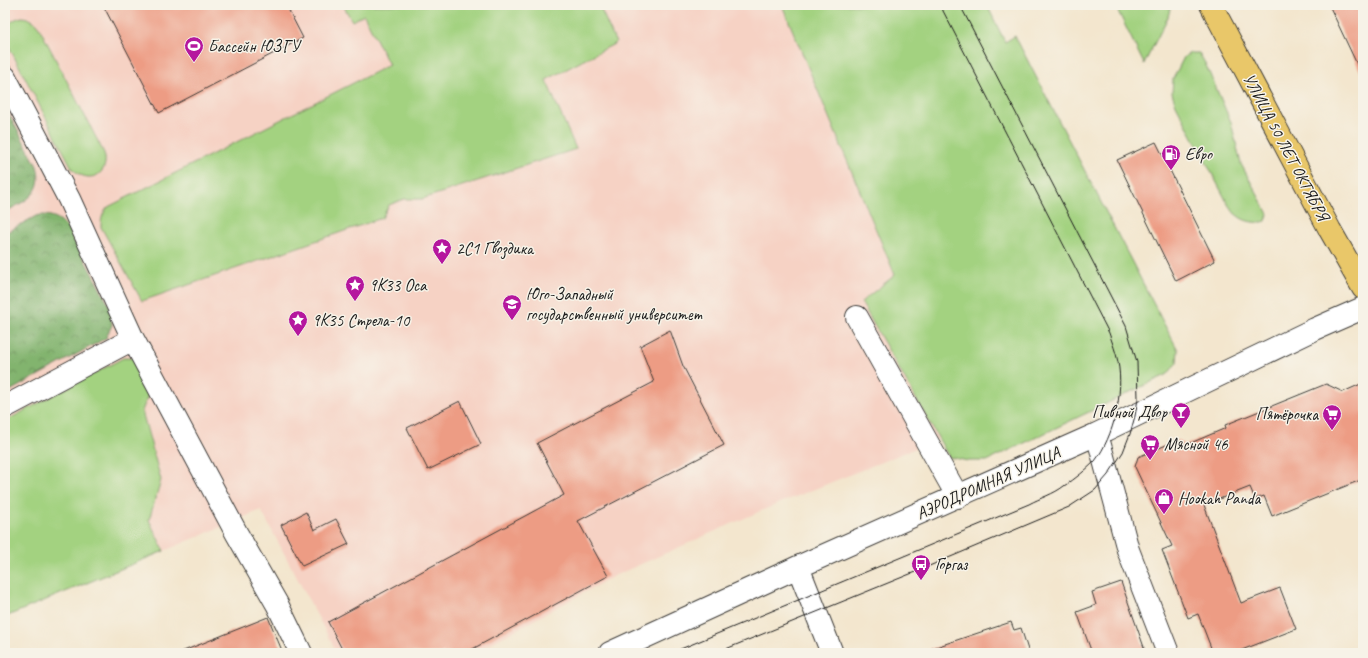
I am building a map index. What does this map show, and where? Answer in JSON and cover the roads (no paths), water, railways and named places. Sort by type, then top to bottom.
[{"type":"main road","name":"УЛИЦА 50 ЛЕТ ОКТЯБРЯ","points":[[1211,5],[1330,230],[1363,288]]},
{"type":"street","points":[[5,77],[69,199],[133,339],[301,653]]},
{"type":"street","name":"АЭРОДРОМНАЯ УЛИЦА","points":[[610,653],[798,567],[1097,434],[1315,329],[1363,308]]},
{"type":"street","points":[[857,317],[958,497]]},
{"type":"street","points":[[5,407],[133,339]]},
{"type":"street","points":[[1097,434],[1128,550],[1168,653]]},
{"type":"street","points":[[798,567],[832,653]]},
{"type":"tram line","points":[[671,653],[1051,494],[1060,489],[1095,461],[1102,451],[1112,427],[1116,414],[1120,387],[1120,374],[1109,333],[940,5]]},
{"type":"tram line","points":[[716,653],[915,572],[1069,507],[1095,490],[1108,475],[1123,452],[1130,434],[1138,399],[1137,362],[1126,326],[960,5]]},
{"type":"place","name":"Бассейн ЮЗГУ","points":[[194,63]]},
{"type":"place","name":"Евро","points":[[1171,171]]},
{"type":"place","name":"2С1 Гвоздика","points":[[442,265]]},
{"type":"place","name":"9К33 Оса","points":[[355,302]]},
{"type":"place","name":"Юго-Западный государственный университет","points":[[512,321]]},
{"type":"place","name":"9К35 Стрела-10","points":[[298,337]]},
{"type":"place","name":"Пивной Двор","points":[[1181,429]]},
{"type":"place","name":"Пятёрочка","points":[[1332,431]]},
{"type":"place","name":"Мясной 46","points":[[1150,461]]},
{"type":"place","name":"Hookah Panda","points":[[1164,515]]},
{"type":"place","name":"Горгаз","points":[[921,581]]}]
